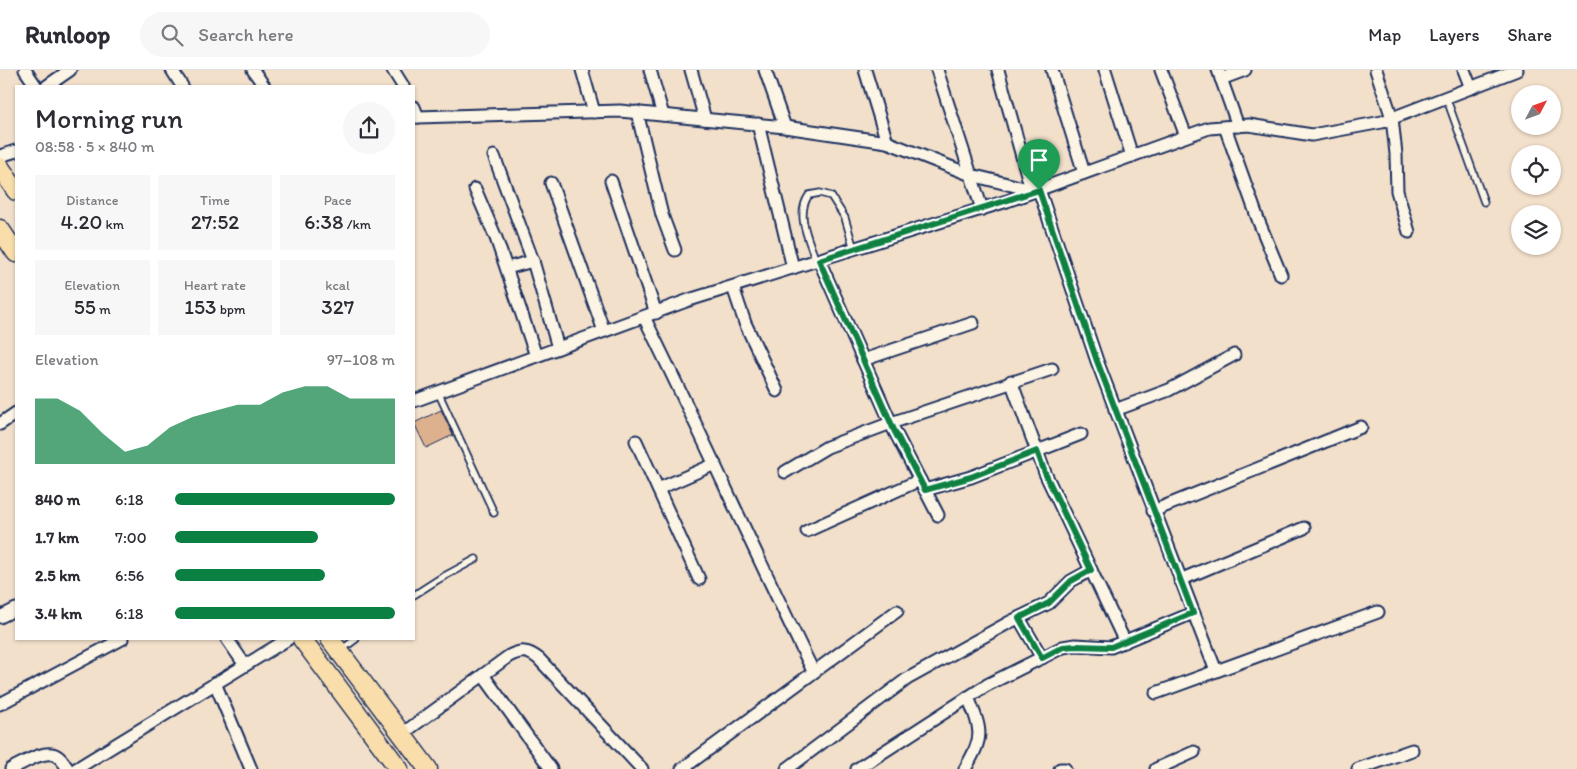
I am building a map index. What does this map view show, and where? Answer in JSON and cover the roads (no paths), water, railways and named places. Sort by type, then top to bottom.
[{"type":"main road","points":[[0,167],[15,190]]},
{"type":"main road","points":[[0,229],[15,252]]},
{"type":"main road","points":[[303,640],[399,769]]},
{"type":"main road","points":[[335,645],[428,769]]},
{"type":"street","points":[[25,70],[35,85]]},
{"type":"street","points":[[48,85],[70,70]]},
{"type":"street","points":[[172,70],[181,85]]},
{"type":"street","points":[[253,70],[263,85]]},
{"type":"street","points":[[393,70],[402,85]]},
{"type":"street","points":[[582,70],[594,112]]},
{"type":"street","points":[[650,70],[664,115]]},
{"type":"street","points":[[691,70],[705,119]]},
{"type":"street","points":[[766,70],[785,127]]},
{"type":"street","points":[[865,70],[887,142]]},
{"type":"street","points":[[938,70],[982,209]]},
{"type":"street","points":[[998,70],[1035,190],[1153,511],[1216,671]]},
{"type":"street","points":[[1052,70],[1084,173]]},
{"type":"street","points":[[1104,70],[1132,156]]},
{"type":"street","points":[[1161,70],[1186,136]]},
{"type":"street","points":[[1238,126],[1220,74],[1245,70]]},
{"type":"street","points":[[1376,70],[1392,118],[1396,154],[1397,191],[1409,232]]},
{"type":"street","points":[[1464,70],[1471,88]]},
{"type":"street","points":[[415,401],[644,317],[982,209],[1209,128],[1249,125],[1312,136],[1382,122],[1517,70]]},
{"type":"street","points":[[415,113],[594,112],[620,110],[785,127],[887,142],[971,175],[1035,190]]},
{"type":"street","points":[[636,112],[662,215],[676,250]]},
{"type":"street","points":[[758,124],[793,268]]},
{"type":"street","points":[[1225,126],[1259,222],[1281,276]]},
{"type":"street","points":[[0,156],[15,151]]},
{"type":"street","points":[[494,156],[532,261],[558,348]]},
{"type":"street","points":[[612,181],[656,313]]},
{"type":"street","points":[[551,183],[604,331]]},
{"type":"street","points":[[475,189],[507,268],[536,356]]},
{"type":"street","points":[[818,260],[891,423],[938,515]]},
{"type":"street","points":[[507,268],[532,261]]},
{"type":"street","points":[[733,287],[745,323],[777,390]]},
{"type":"street","points":[[644,317],[702,435],[728,495],[813,671]]},
{"type":"street","points":[[863,360],[973,323]]},
{"type":"street","points":[[1115,410],[1169,390],[1234,354]]},
{"type":"street","points":[[785,472],[827,446],[1011,381],[1052,369]]},
{"type":"street","points":[[1011,381],[1049,482],[1125,642]]},
{"type":"street","points":[[0,424],[15,414]]},
{"type":"street","points":[[1153,511],[1361,427]]},
{"type":"street","points":[[807,531],[922,485],[971,477],[1081,434]]},
{"type":"street","points":[[636,441],[699,579]]},
{"type":"street","points":[[658,489],[715,464]]},
{"type":"street","points":[[1180,580],[1304,528]]},
{"type":"street","points":[[786,769],[907,679],[1049,603],[1071,581],[1091,570]]},
{"type":"street","points":[[0,617],[15,610]]},
{"type":"street","points":[[682,769],[897,611]]},
{"type":"street","points":[[1156,693],[1378,612]]},
{"type":"street","points":[[857,769],[987,685],[1063,647],[1111,647],[1193,613]]},
{"type":"street","points":[[1019,618],[1042,658]]},
{"type":"street","points":[[0,704],[120,640]]},
{"type":"street","points":[[228,640],[245,665]]},
{"type":"street","points":[[76,769],[286,640]]},
{"type":"street","points":[[402,734],[509,656],[518,652],[530,652],[539,659],[642,769]]},
{"type":"street","points":[[483,675],[551,769]]},
{"type":"street","points":[[215,684],[251,769]]},
{"type":"street","points":[[965,769],[978,748],[980,733],[968,697]]},
{"type":"street","points":[[1358,769],[1412,750]]},
{"type":"street","points":[[1156,769],[1194,752]]},
{"type":"street","points":[[11,769],[39,756],[50,754],[56,755],[68,769]]},
{"type":"street","points":[[1060,769],[1065,769]]},
{"type":"lane","points":[[1446,97],[1484,202]]},
{"type":"lane","points":[[818,260],[803,220],[803,203],[809,195],[820,193],[831,196],[845,218],[854,249]]},
{"type":"lane","points":[[438,392],[494,513]]},
{"type":"lane","points":[[415,594],[476,559]]},
{"type":"lane","points":[[335,645],[352,640]]}]
